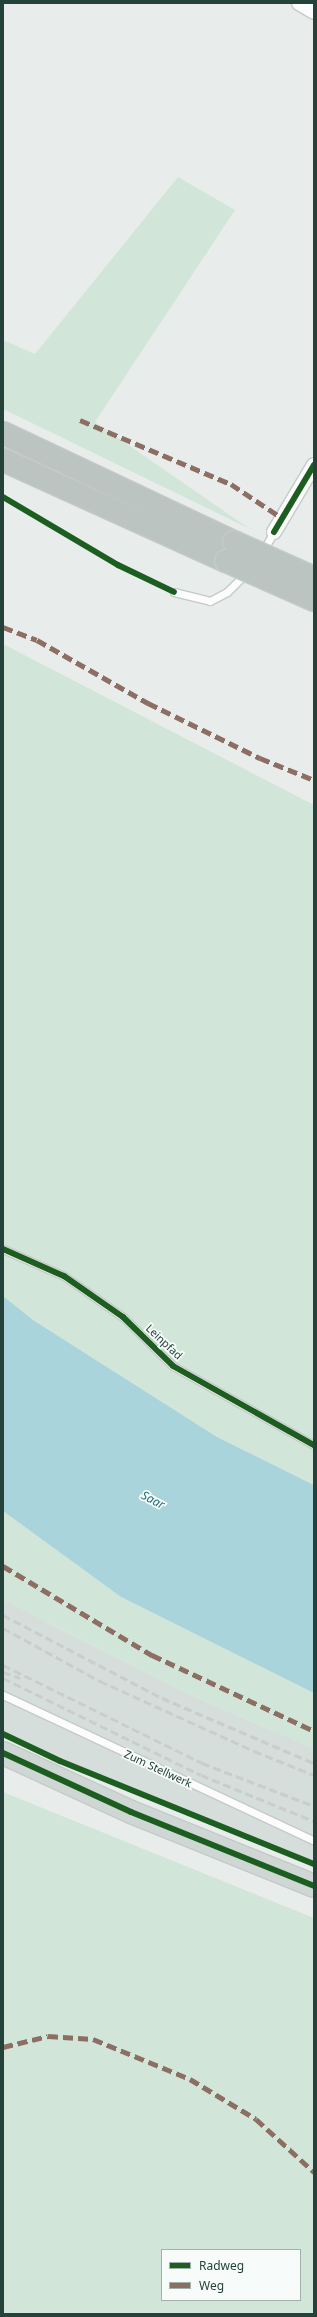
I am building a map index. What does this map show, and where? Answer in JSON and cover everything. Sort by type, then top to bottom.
[{"type":"highway","points":[[3,433],[230,551],[312,589]]},
{"type":"highway","points":[[3,460],[230,551]]},
{"type":"main road","points":[[3,1753],[130,1812],[314,1886]]},
{"type":"street","points":[[299,3],[314,12]]},
{"type":"street","points":[[274,532],[314,465]]},
{"type":"lane","points":[[258,558],[274,532]]},
{"type":"lane","points":[[174,592],[210,601],[227,592],[254,565],[312,589]]},
{"type":"lane","name":"Leinpfad","points":[[3,1249],[64,1276],[123,1317],[174,1366],[314,1445]]},
{"type":"lane","name":"Zum Stellwerk","points":[[3,1695],[314,1841]]},
{"type":"shaded area","points":[[3,1581],[48,1623],[191,1695],[273,1731],[314,1739],[314,1863],[3,1734]]},
{"type":"green space","points":[[178,177],[235,210],[95,422],[250,529],[3,409],[3,340],[35,354]]},
{"type":"green space","points":[[3,644],[314,805],[314,1485],[217,1437],[33,1320],[3,1296]]},
{"type":"green space","points":[[3,1511],[121,1597],[314,1693],[314,1749],[191,1695],[3,1600]]},
{"type":"green space","points":[[3,1792],[314,1918],[314,2314],[3,2314]]},
{"type":"water","name":"Saar","points":[[3,1296],[33,1320],[217,1437],[314,1485],[314,1693],[121,1597],[3,1511]]},
{"type":"railway","points":[[3,1615],[162,1698],[314,1763]]},
{"type":"railway","points":[[3,1628],[100,1681],[254,1751],[314,1775]]},
{"type":"railway","points":[[3,1665],[202,1763],[314,1806]]},
{"type":"railway","points":[[3,1672],[20,1678]]},
{"type":"railway","points":[[3,1678],[201,1775],[314,1821]]},
{"type":"marked path","points":[[80,420],[231,484],[282,518]]},
{"type":"marked path","points":[[3,627],[37,640],[148,703],[260,758],[314,780]]},
{"type":"marked path","points":[[3,1566],[152,1655],[314,1731]]},
{"type":"marked path","points":[[3,2047],[48,2036],[93,2039],[190,2079],[256,2119],[314,2172]]},
{"type":"cycle path","points":[[274,532],[314,465]]},
{"type":"cycle path","points":[[3,497],[118,565],[174,592]]},
{"type":"cycle path","points":[[3,1249],[64,1276],[123,1317],[173,1366],[314,1445]]},
{"type":"cycle path","points":[[3,1734],[60,1761],[314,1864]]},
{"type":"cycle path","points":[[3,1753],[131,1812],[314,1886]]}]
